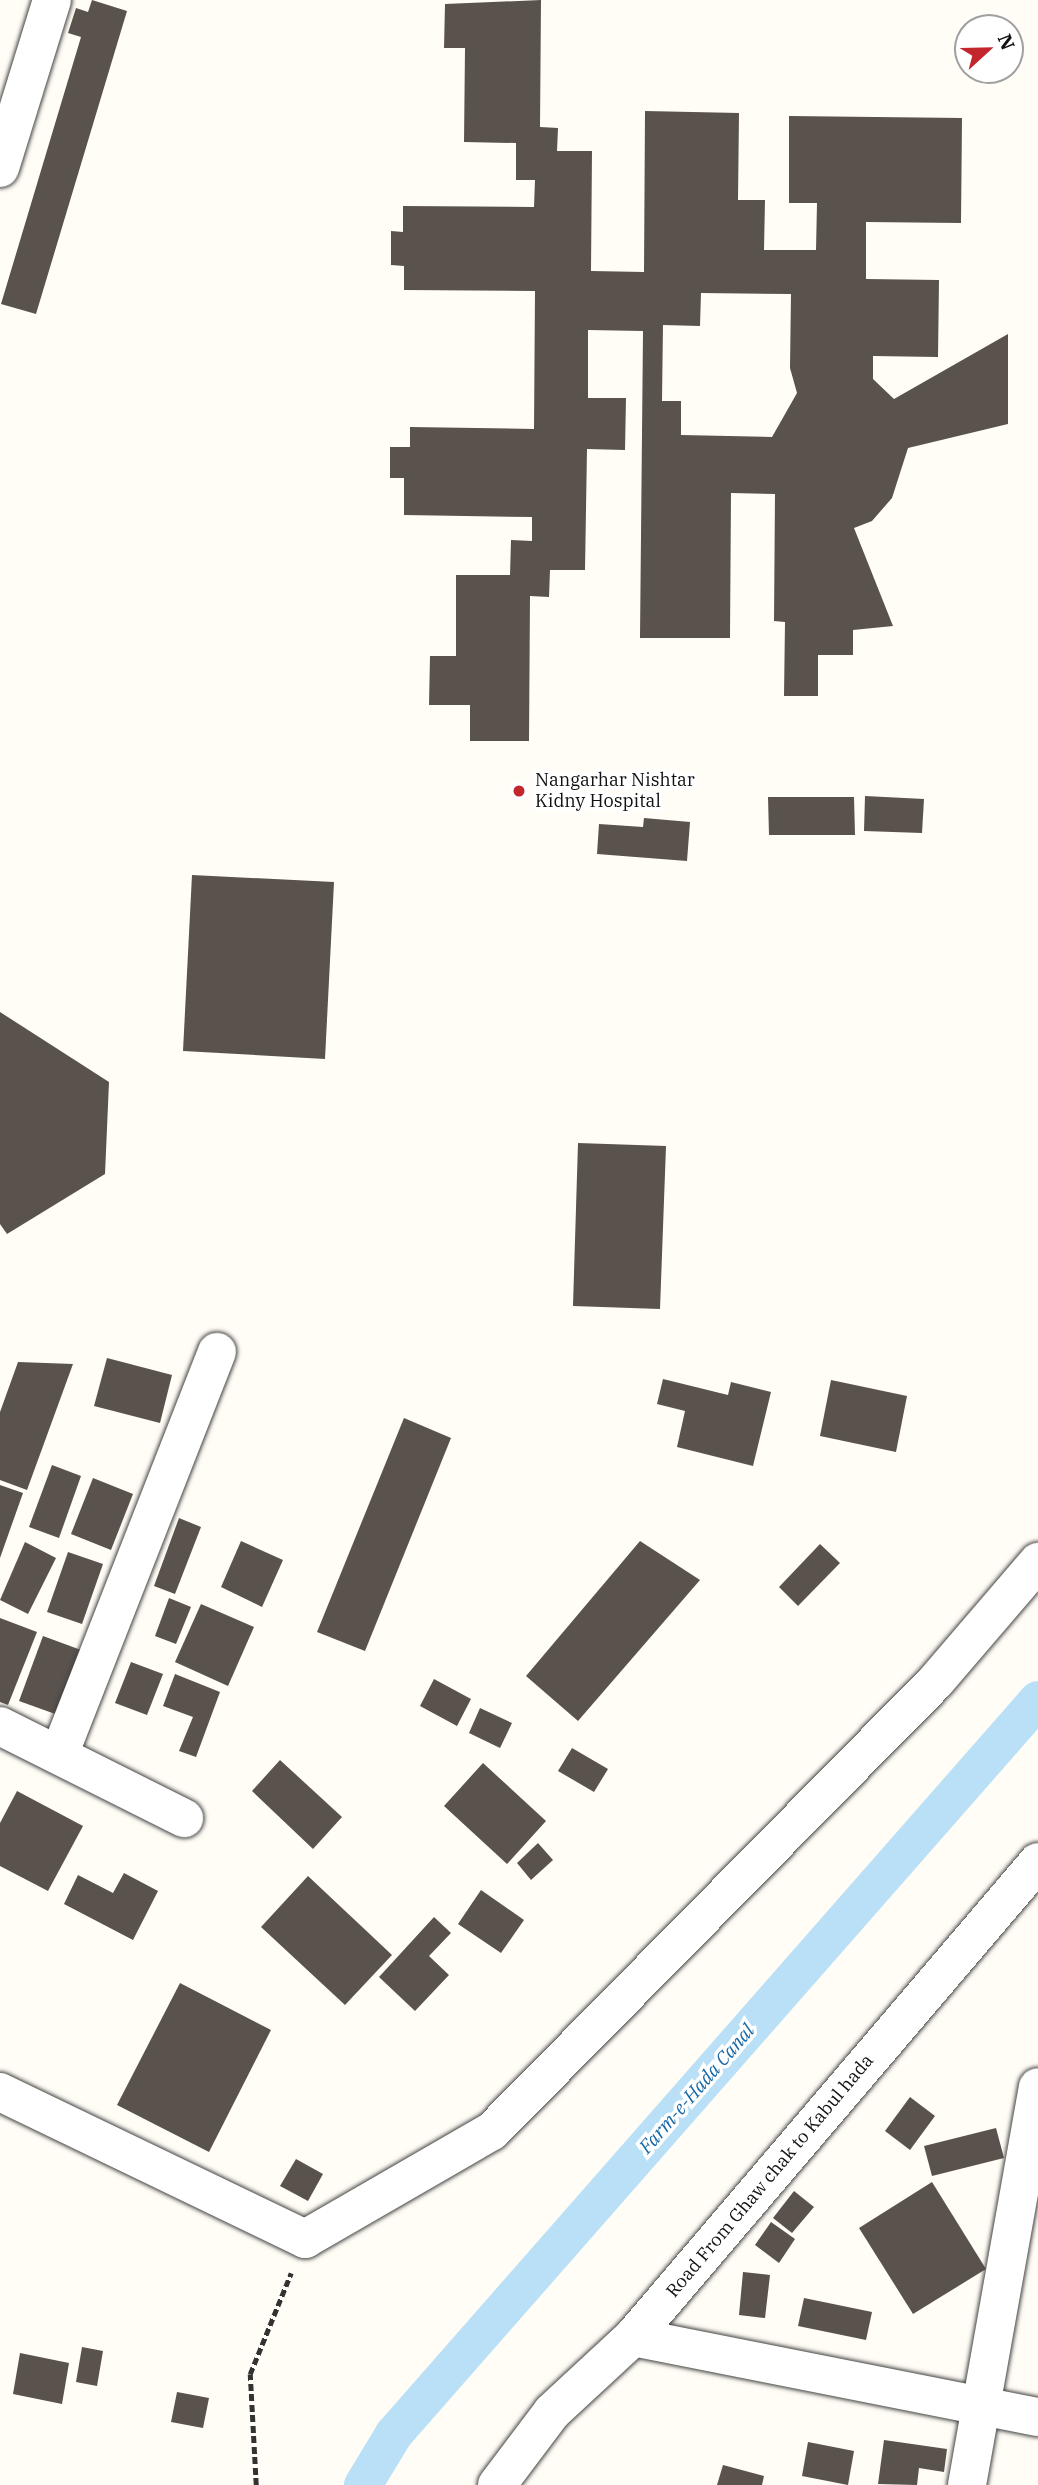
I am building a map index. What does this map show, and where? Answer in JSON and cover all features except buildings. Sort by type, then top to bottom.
[{"type":"street","points":[[0,167],[52,0]]},
{"type":"street","points":[[59,1755],[217,1352]]},
{"type":"street","points":[[0,2092],[305,2239],[492,2131],[936,1681],[1038,1562]]},
{"type":"street","points":[[0,1726],[184,1818]]},
{"type":"street","name":"Road From Ghaw chak to Kabul hada","points":[[496,2485],[552,2412],[633,2337],[1038,1862]]},
{"type":"street","points":[[967,2485],[1038,2087]]},
{"type":"street","points":[[633,2337],[1038,2417]]},
{"type":"path","points":[[256,2485],[250,2374],[305,2239]]},
{"type":"waterway","name":"Farm-e-Hada Canal","points":[[363,2485],[394,2434],[1038,1700]]},
{"type":"place","name":"Nangarhar Nishtar Kidny Hospital","points":[[519,791]]}]
